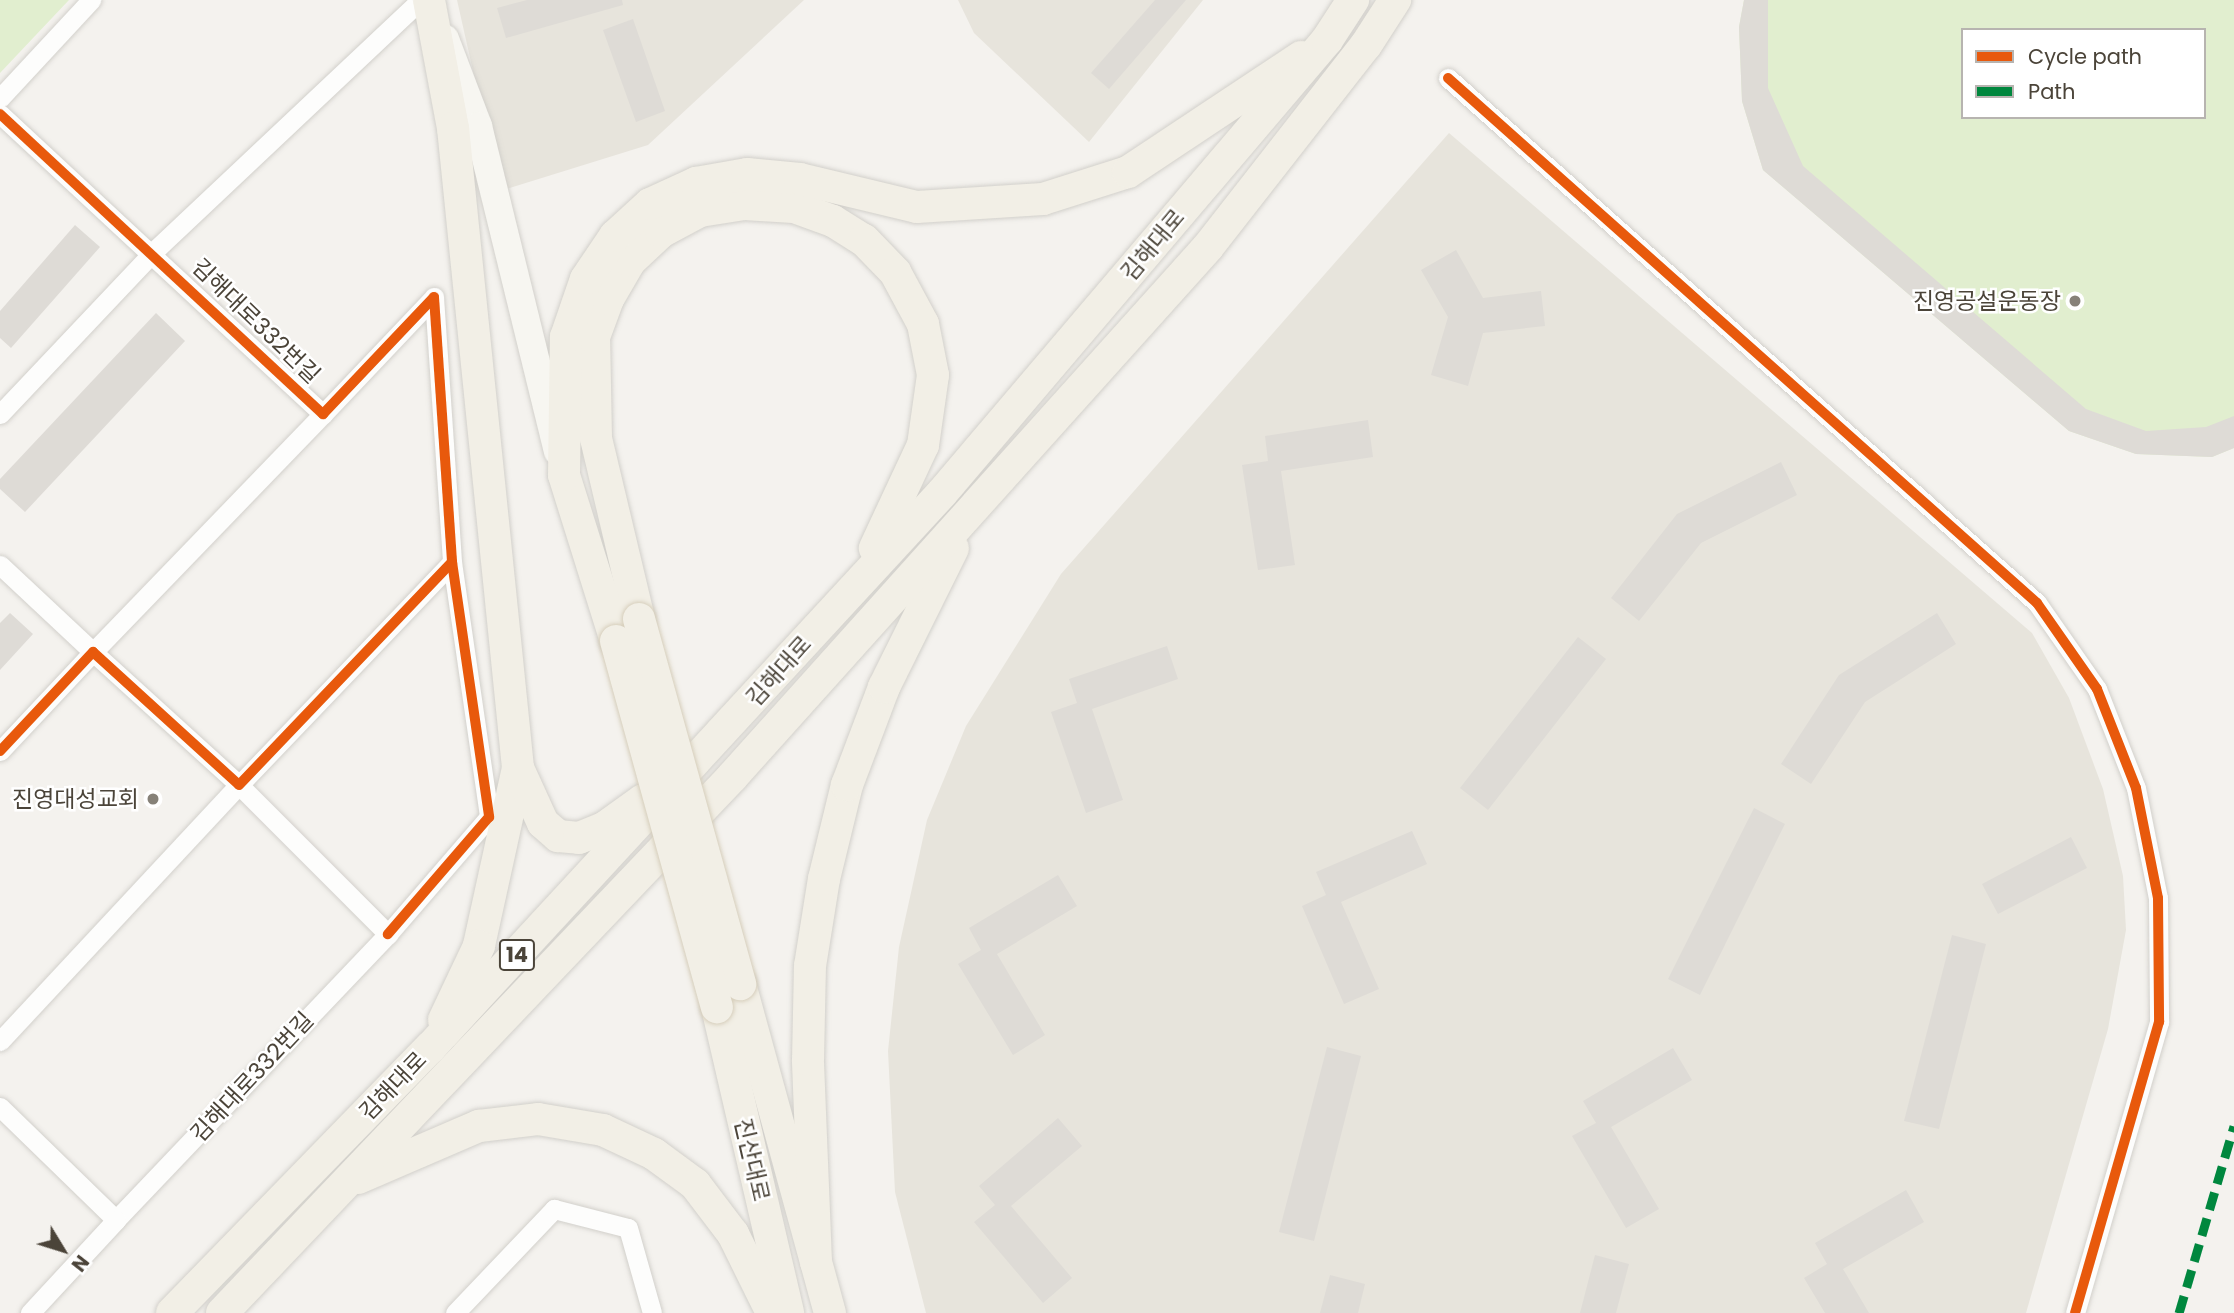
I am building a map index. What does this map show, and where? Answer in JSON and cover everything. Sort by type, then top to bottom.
[{"type":"main road","points":[[430,0],[478,125],[564,475]]},
{"type":"main road","points":[[430,0],[453,128],[518,768],[479,946],[430,1048]]},
{"type":"main road","name":"김해대로","points":[[172,1313],[430,1048],[704,756],[942,493],[1327,40],[1353,0]]},
{"type":"main road","name":"김해대로","points":[[222,1313],[338,1187],[732,777],[1208,247],[1366,45],[1395,0]]},
{"type":"main road","name":"진산대로","points":[[788,1313],[717,1007],[616,641],[564,475],[566,337],[586,279],[615,236],[650,204],[696,183],[747,174],[800,179],[917,207],[1043,199],[1128,172],[1327,40]]},
{"type":"main road","points":[[830,1313],[639,619],[596,438],[594,337],[608,299],[630,261],[661,232],[700,211],[744,204],[794,207],[833,221],[864,240],[895,272],[923,324],[933,375],[923,445],[895,514],[853,589]]},
{"type":"main road","points":[[816,1262],[808,1047],[810,966],[824,880],[847,785],[884,687],[971,512]]},
{"type":"main road","points":[[518,768],[543,823],[558,836],[579,838],[604,828],[704,756]]},
{"type":"main road","points":[[338,1187],[479,1126],[538,1119],[603,1130],[654,1154],[695,1184],[733,1234],[772,1313]]},
{"type":"street","points":[[0,98],[92,0]]},
{"type":"street","points":[[0,414],[153,252],[420,0]]},
{"type":"street","points":[[1448,78],[2037,603],[2097,689],[2137,788],[2158,898],[2159,1022],[2075,1313]]},
{"type":"street","name":"김해대로332번길","points":[[0,114],[153,252],[323,414]]},
{"type":"street","name":"김해대로332번길","points":[[0,751],[434,297],[452,562],[489,817],[388,934],[30,1313]]},
{"type":"street","points":[[0,1041],[452,562]]},
{"type":"street","points":[[0,565],[239,785],[388,934]]},
{"type":"street","points":[[0,1107],[116,1220]]},
{"type":"street","points":[[455,1313],[554,1209],[628,1228],[652,1313]]},
{"type":"shaded area","points":[[457,0],[804,0],[648,145],[500,191]]},
{"type":"shaded area","points":[[958,0],[1203,0],[1089,142],[974,33]]},
{"type":"shaded area","points":[[1449,133],[2032,633],[2069,698],[2103,789],[2123,876],[2126,930],[2108,1029],[2026,1313],[926,1313],[895,1192],[888,1051],[899,947],[927,820],[966,726],[1061,574]]},
{"type":"green space","points":[[0,0],[69,0],[0,73]]},
{"type":"green space","name":"진영공설운동장","points":[[1744,0],[2234,0],[2234,448],[2212,457],[2136,454],[2069,431],[1763,170],[1742,101],[1739,27]]},
{"type":"building","points":[[527,0],[622,0],[623,5],[506,38],[497,8]]},
{"type":"building","points":[[1155,0],[1186,0],[1109,89],[1091,73]]},
{"type":"building","points":[[1744,0],[1768,0],[1768,88],[1803,166],[2086,409],[2146,431],[2206,427],[2234,416],[2234,448],[2212,457],[2136,454],[2069,431],[1763,170],[1742,101],[1739,27]]},
{"type":"building","points":[[633,19],[665,111],[636,122],[603,30]]},
{"type":"building","points":[[75,225],[100,247],[11,348],[0,338],[0,311]]},
{"type":"building","points":[[1456,250],[1483,298],[1541,291],[1545,326],[1483,333],[1468,386],[1431,375],[1448,317],[1421,270]]},
{"type":"building","points":[[156,313],[185,341],[25,512],[0,489],[0,479]]},
{"type":"building","points":[[1368,420],[1373,457],[1281,471],[1295,565],[1258,570],[1242,465],[1268,461],[1265,436]]},
{"type":"building","points":[[1781,462],[1797,495],[1701,543],[1639,621],[1611,598],[1677,514]]},
{"type":"building","points":[[10,613],[33,634],[0,670],[0,623]]},
{"type":"building","points":[[1937,613],[1956,644],[1865,702],[1811,784],[1781,764],[1839,675]]},
{"type":"building","points":[[1578,637],[1606,659],[1488,810],[1460,788]]},
{"type":"building","points":[[1167,646],[1178,679],[1092,709],[1123,800],[1086,813],[1051,712],[1077,703],[1069,679]]},
{"type":"building","points":[[1754,808],[1785,824],[1700,995],[1668,979]]},
{"type":"building","points":[[1412,831],[1427,864],[1341,902],[1379,989],[1344,1004],[1302,906],[1326,895],[1316,872]]},
{"type":"building","points":[[2071,837],[2087,868],[1998,914],[1982,884]]},
{"type":"building","points":[[1058,875],[1077,906],[997,954],[1045,1035],[1013,1055],[958,964],[981,950],[969,928]]},
{"type":"building","points":[[1952,935],[1986,944],[1939,1129],[1904,1121]]},
{"type":"building","points":[[1327,1047],[1361,1056],[1314,1241],[1279,1232]]},
{"type":"building","points":[[1673,1048],[1692,1080],[1611,1127],[1659,1209],[1626,1228],[1572,1136],[1596,1123],[1583,1101]]},
{"type":"building","points":[[1058,1118],[1082,1146],[1011,1206],[1072,1278],[1043,1303],[974,1222],[995,1205],[979,1186]]},
{"type":"building","points":[[1906,1190],[1924,1222],[1843,1269],[1869,1313],[1825,1313],[1804,1278],[1827,1264],[1815,1243]]},
{"type":"building","points":[[1595,1255],[1629,1264],[1616,1313],[1580,1313]]},
{"type":"building","points":[[1330,1275],[1365,1284],[1358,1313],[1320,1313]]},
{"type":"marked path","points":[[2179,1313],[2234,1126]]},
{"type":"cycle path","points":[[1448,78],[2037,603],[2097,689],[2136,788],[2158,898],[2159,1022],[2075,1313]]},
{"type":"cycle path","points":[[0,114],[323,414],[434,297],[452,562]]},
{"type":"cycle path","points":[[0,751],[93,652],[239,785],[452,562],[489,817],[388,934]]},
{"type":"place","name":"진영공설운동장","points":[[2075,301]]},
{"type":"place","name":"진영대성교회","points":[[153,799]]}]
